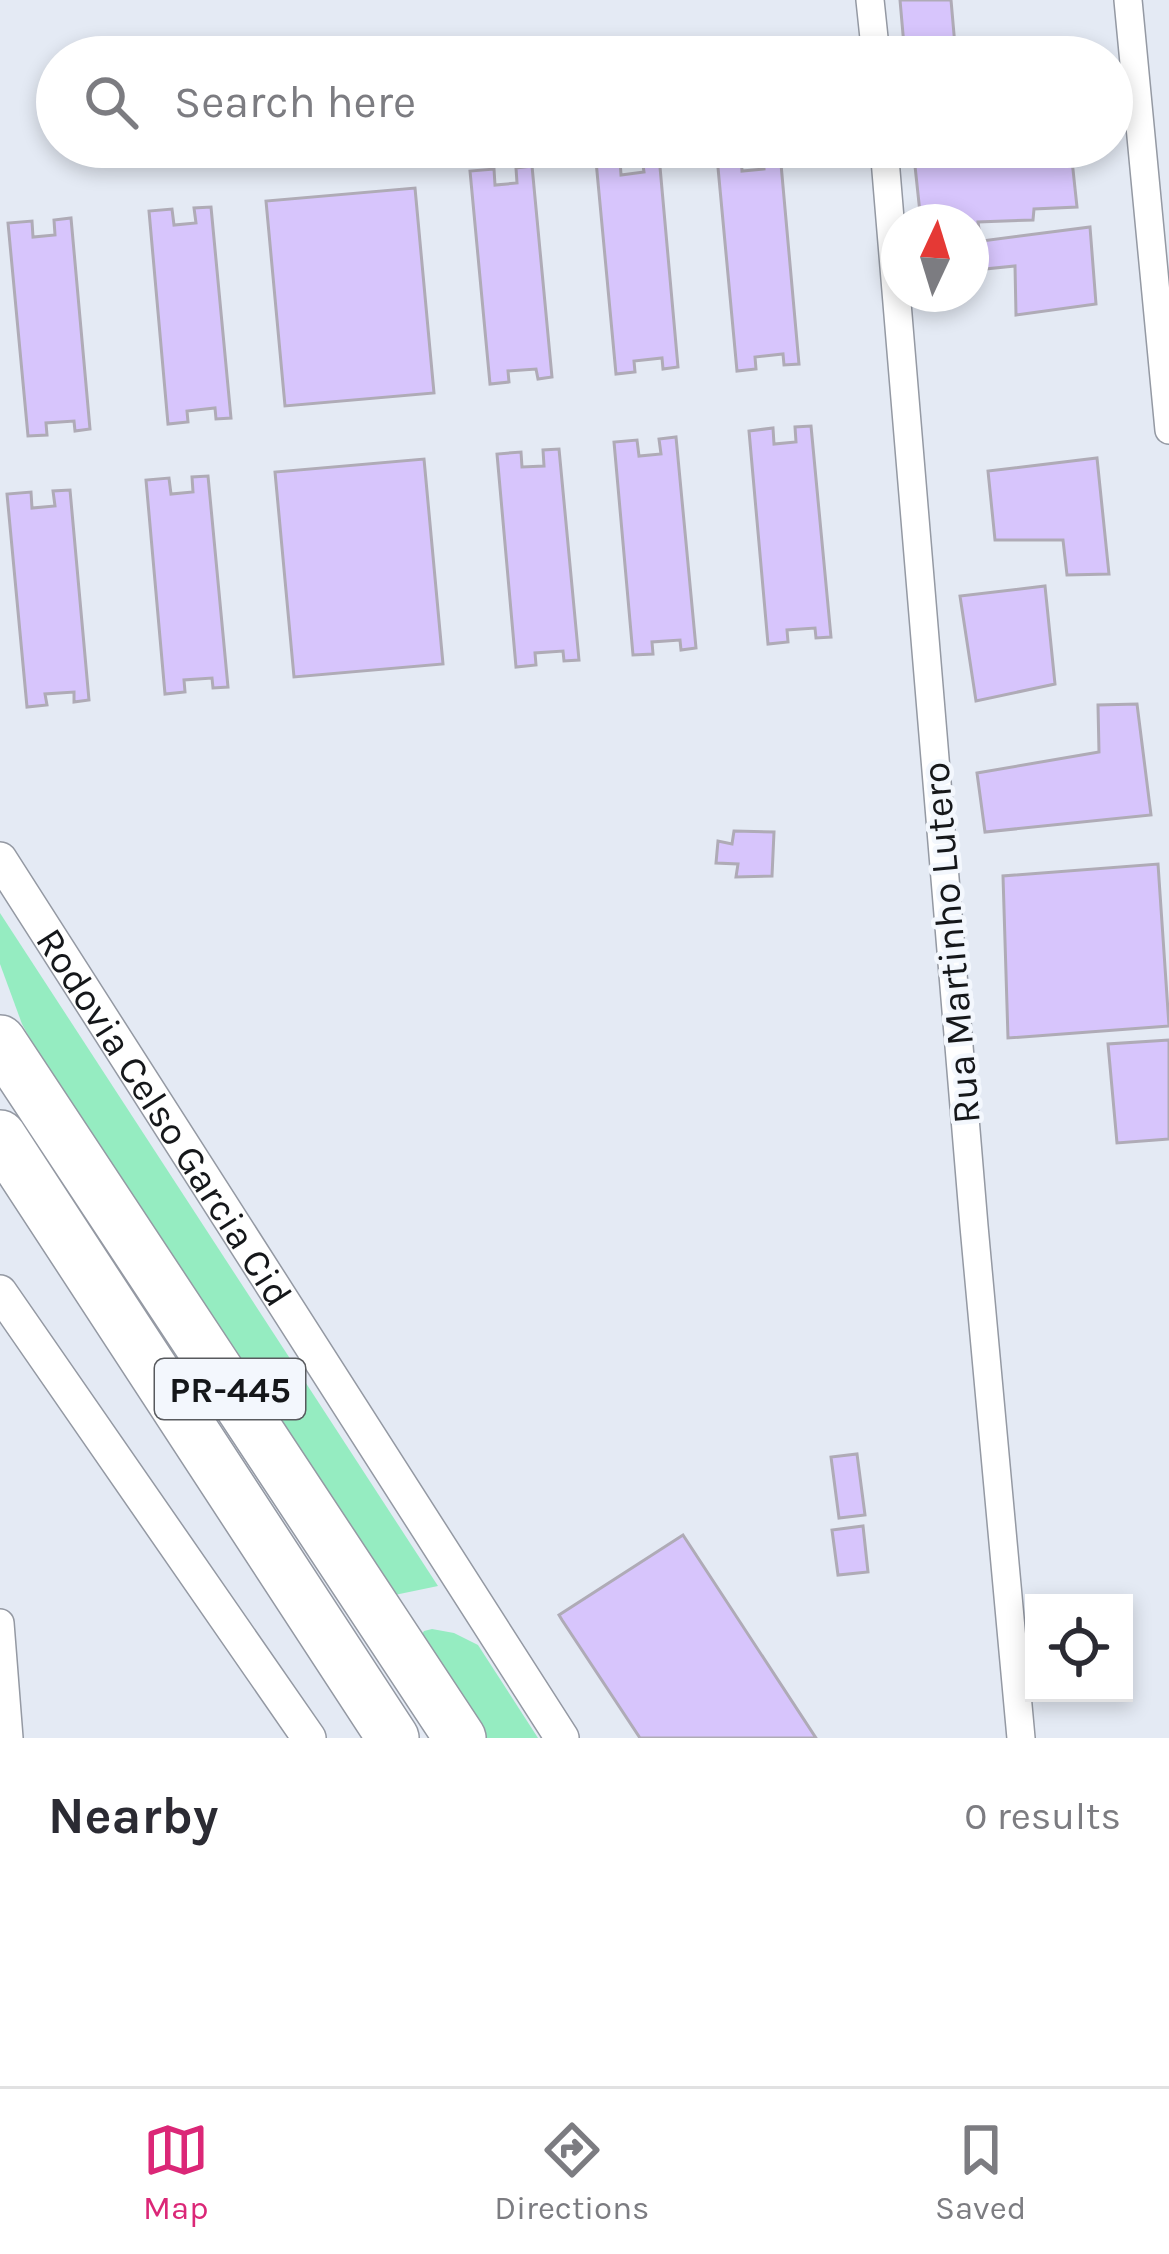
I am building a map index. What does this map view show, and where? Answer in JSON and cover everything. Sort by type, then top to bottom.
[{"type":"highway","points":[[0,1005],[29,1085]]},
{"type":"highway","name":"PR-445","points":[[0,1041],[460,1738]]},
{"type":"highway","name":"PR-445","points":[[0,1136],[393,1738]]},
{"type":"street","points":[[870,0],[874,36]]},
{"type":"street","points":[[1128,0],[1131,36]]},
{"type":"street","points":[[1133,52],[1169,430]]},
{"type":"street","name":"Rua Martinho Lutero","points":[[886,168],[1021,1738]]},
{"type":"street","name":"Rodovia Celso Garcia Cid","points":[[0,859],[562,1738]]},
{"type":"street","name":"PR-445","points":[[0,1292],[309,1738]]},
{"type":"street","points":[[0,1623],[9,1738]]},
{"type":"green space","points":[[0,913],[438,1586],[385,1597],[50,1076],[22,1024],[0,964]]},
{"type":"green space","points":[[432,1629],[478,1645],[538,1738],[481,1738],[417,1642],[424,1631]]},
{"type":"building","points":[[900,0],[951,0],[954,36],[903,36]]},
{"type":"building","points":[[516,168],[532,168],[552,377],[538,379],[536,369],[508,371],[509,382],[490,384],[470,171],[494,169],[495,185],[517,183]]},
{"type":"building","points":[[597,168],[621,168],[621,175],[644,172],[643,168],[660,168],[678,367],[663,369],[662,358],[634,361],[635,372],[616,374]]},
{"type":"building","points":[[718,168],[781,168],[799,364],[784,365],[783,354],[755,357],[756,369],[737,371]]},
{"type":"building","points":[[915,168],[1073,168],[1077,207],[1034,209],[1033,220],[989,222],[989,204],[919,204]]},
{"type":"building","points":[[415,188],[434,393],[285,406],[266,201]]},
{"type":"building","points":[[211,207],[231,418],[216,419],[215,408],[187,411],[188,422],[168,424],[149,211],[172,209],[174,225],[196,223],[194,208]]},
{"type":"building","points":[[71,218],[90,429],[75,431],[74,421],[46,423],[47,435],[28,436],[8,223],[32,221],[33,237],[55,235],[54,220]]},
{"type":"building","points":[[1090,227],[1096,304],[1016,315],[1015,266],[989,269],[989,240]]},
{"type":"building","points":[[811,426],[831,637],[816,638],[815,628],[787,630],[788,642],[768,644],[749,431],[773,428],[774,444],[796,442],[795,427]]},
{"type":"building","points":[[676,437],[696,648],[681,650],[680,640],[652,642],[653,654],[633,655],[614,442],[637,440],[639,456],[661,454],[659,439]]},
{"type":"building","points":[[559,449],[579,660],[564,661],[563,651],[535,653],[536,665],[516,667],[497,454],[521,452],[522,467],[544,466],[543,450]]},
{"type":"building","points":[[1097,458],[1109,574],[1067,575],[1063,540],[995,540],[988,471]]},
{"type":"building","points":[[424,459],[443,664],[294,677],[275,472]]},
{"type":"building","points":[[208,476],[228,687],[213,688],[212,678],[184,680],[185,692],[165,694],[146,480],[169,478],[171,494],[193,492],[192,477]]},
{"type":"building","points":[[70,490],[89,700],[74,702],[74,692],[45,694],[47,705],[27,707],[7,494],[31,492],[32,508],[55,506],[53,491]]},
{"type":"building","points":[[1045,586],[1055,684],[976,701],[960,596]]},
{"type":"building","points":[[1137,704],[1151,815],[985,832],[977,773],[1099,752],[1098,705]]},
{"type":"building","points":[[734,831],[774,832],[772,876],[736,877],[738,864],[716,863],[718,841],[732,844]]},
{"type":"building","points":[[1158,864],[1169,1026],[1008,1038],[1003,876]]},
{"type":"building","points":[[1169,1040],[1169,1139],[1117,1143],[1108,1044]]},
{"type":"building","points":[[857,1454],[865,1515],[839,1518],[831,1457]]},
{"type":"building","points":[[863,1526],[868,1572],[838,1575],[832,1530]]},
{"type":"building","points":[[683,1535],[816,1738],[640,1738],[562,1620],[559,1615]]}]
